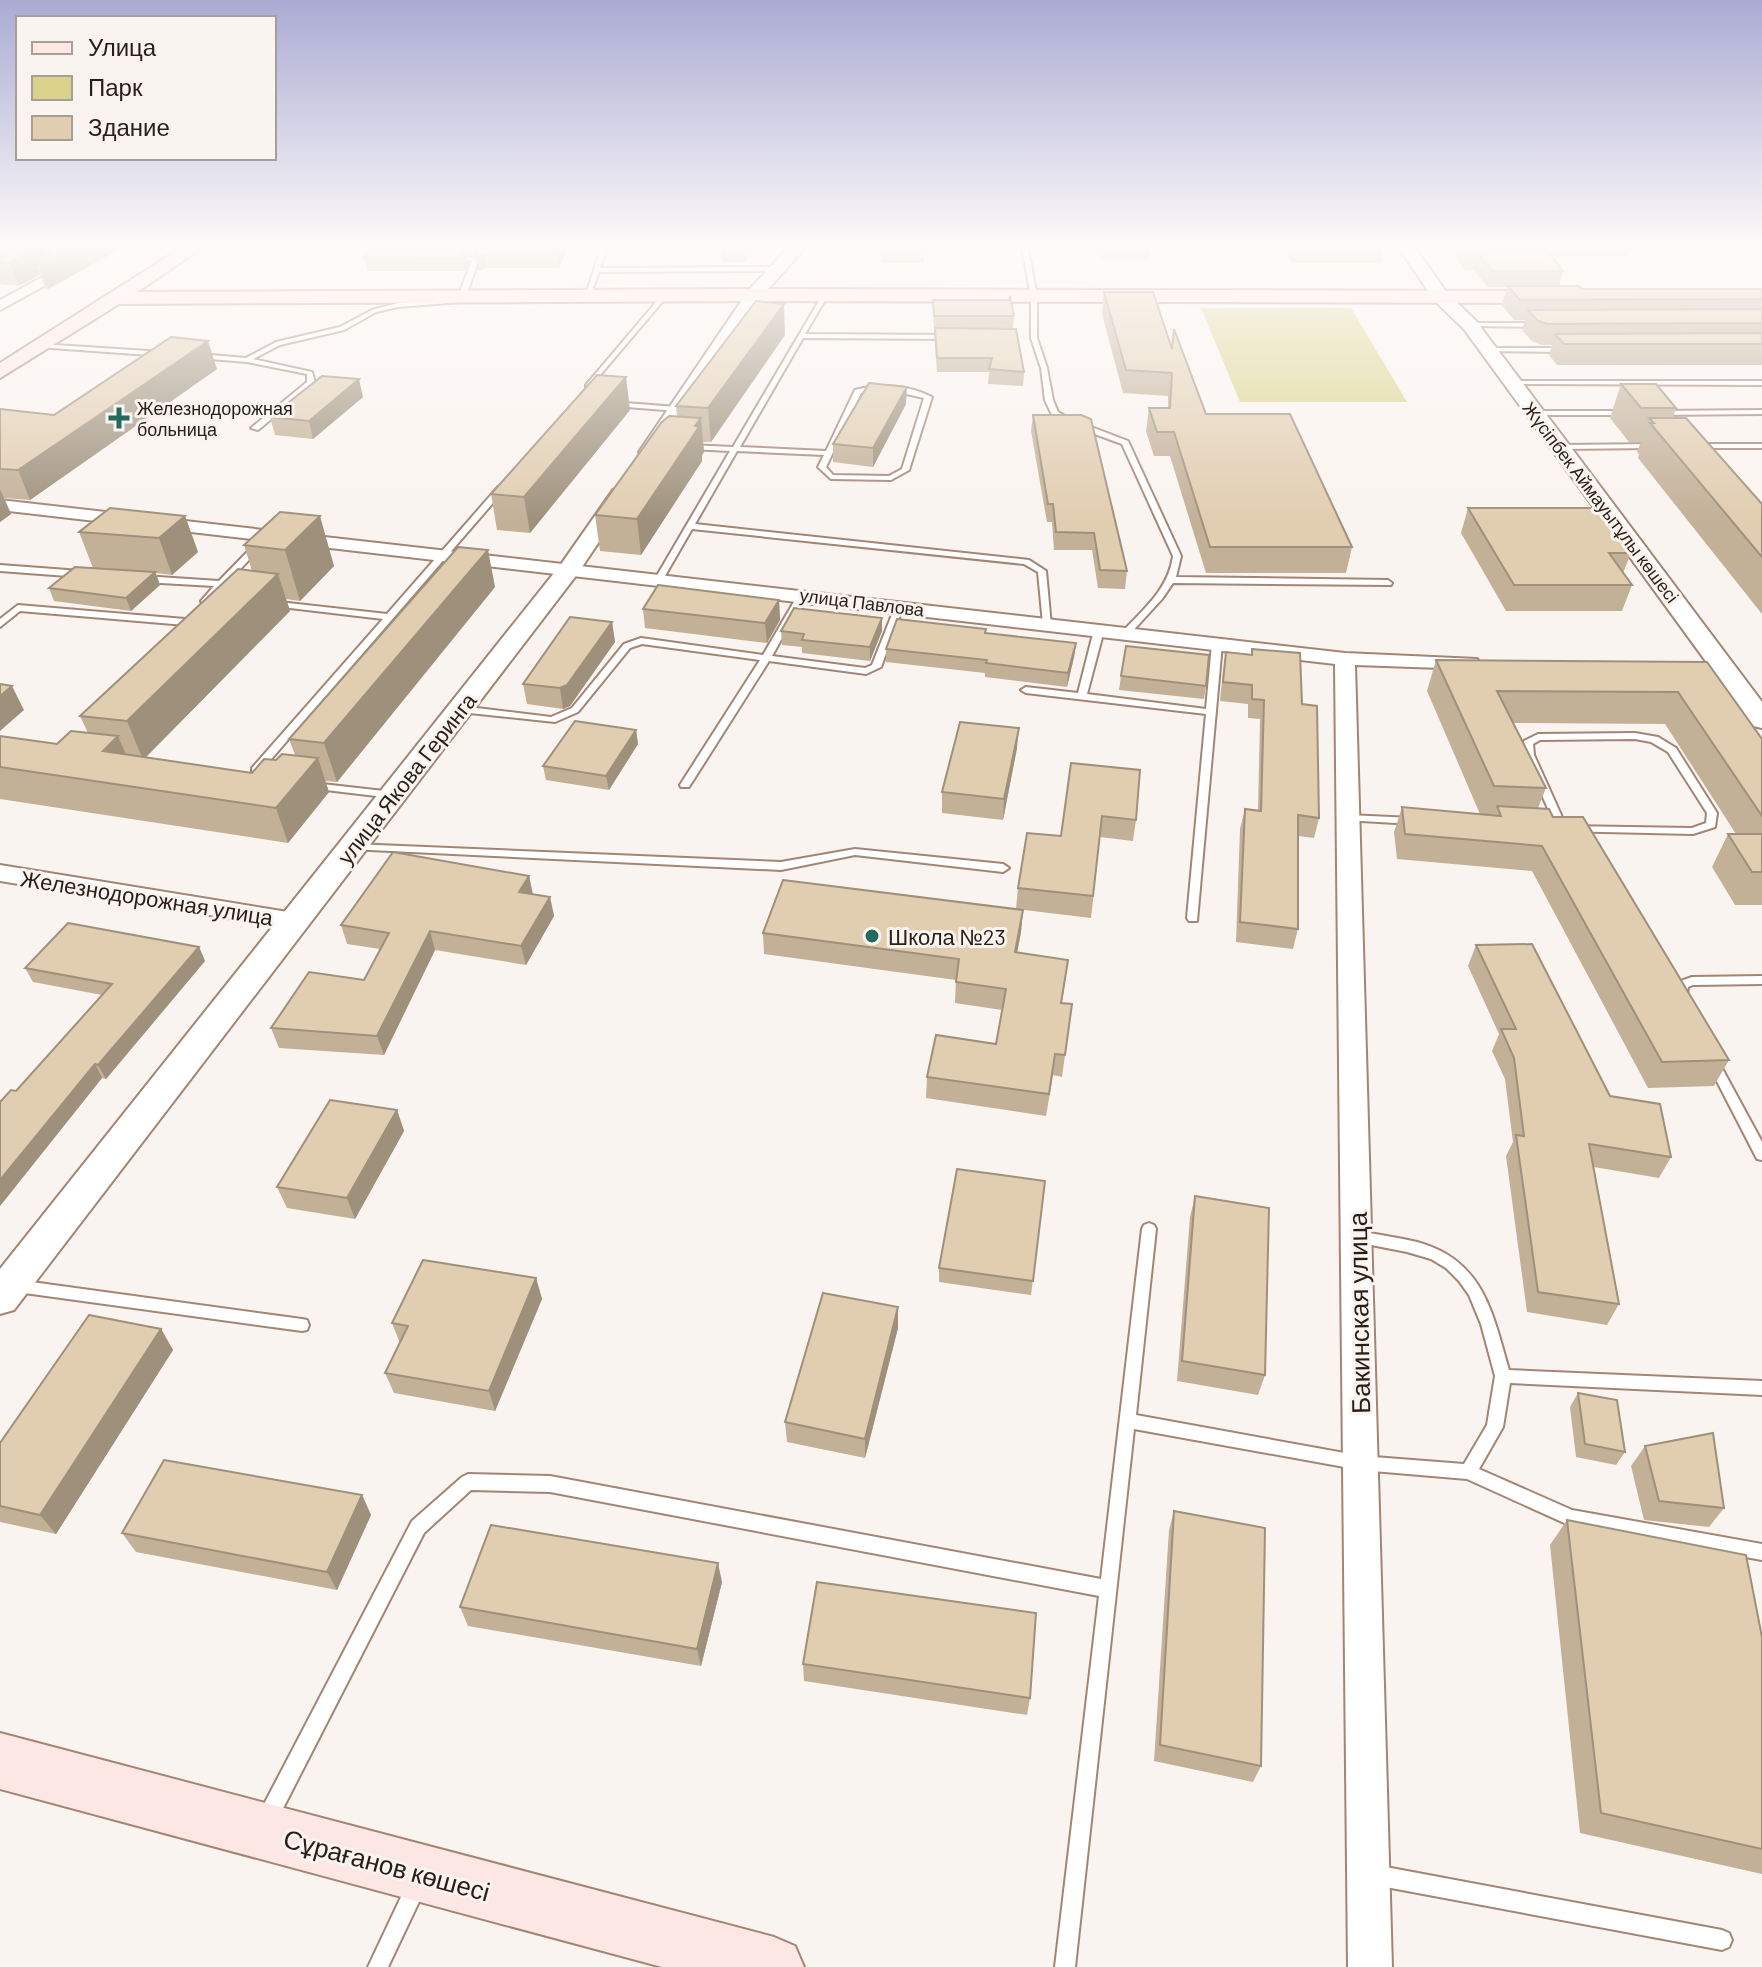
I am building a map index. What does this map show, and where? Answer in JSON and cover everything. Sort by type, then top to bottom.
[{"type":"main road","points":[[0,372],[50,340]]},
{"type":"main road","name":"Сұрағанов көшесі","points":[[0,1761],[774,1967]]},
{"type":"street","name":"улица Якова Геринга","points":[[5,1291],[667,445],[677,409],[724,340]]},
{"type":"street","name":"Жүсіпбек Аймауытұлы көшесі","points":[[1481,340],[1762,720]]},
{"type":"street","name":"улица Павлова","points":[[0,505],[1345,659],[1488,664]]},
{"type":"street","name":"Бакинская улица","points":[[1345,659],[1370,1967]]},
{"type":"street","points":[[1694,670],[1726,671]]},
{"type":"street","name":"Железнодорожная улица","points":[[0,873],[294,921]]},
{"type":"lane","points":[[247,360],[278,343],[293,340]]},
{"type":"lane","points":[[586,389],[627,340]]},
{"type":"lane","points":[[659,579],[800,340]]},
{"type":"lane","points":[[1035,340],[1055,413],[1065,420],[1125,443],[1177,556],[1177,569],[1171,580],[1126,633]]},
{"type":"lane","points":[[40,346],[168,354]]},
{"type":"lane","points":[[1489,350],[1580,350]]},
{"type":"lane","points":[[184,355],[247,360],[310,373],[311,383],[255,428]]},
{"type":"lane","points":[[1513,383],[1762,383]]},
{"type":"lane","points":[[873,386],[928,397],[905,470],[891,478],[831,477],[822,467],[829,453],[858,392],[873,386]]},
{"type":"lane","points":[[605,403],[677,409]]},
{"type":"lane","points":[[1535,413],[1762,412]]},
{"type":"lane","points":[[667,445],[829,453]]},
{"type":"lane","points":[[1559,447],[1661,446]]},
{"type":"lane","points":[[1690,446],[1762,446]]},
{"type":"lane","points":[[263,780],[248,778],[505,484]]},
{"type":"lane","points":[[690,526],[1026,562],[1042,571],[1048,624]]},
{"type":"lane","points":[[174,633],[266,536]]},
{"type":"lane","points":[[0,568],[95,575]]},
{"type":"lane","points":[[126,577],[221,584]]},
{"type":"lane","points":[[1171,580],[1388,583]]},
{"type":"lane","points":[[685,785],[802,595]]},
{"type":"lane","points":[[210,596],[225,597]]},
{"type":"lane","points":[[255,601],[391,617]]},
{"type":"lane","points":[[460,709],[552,720],[566,717],[627,646],[641,641],[866,671],[876,667],[899,607]]},
{"type":"lane","points":[[0,624],[18,608],[185,622]]},
{"type":"lane","points":[[1082,697],[1099,630]]},
{"type":"lane","points":[[1193,918],[1217,644]]},
{"type":"lane","points":[[1026,690],[1211,712]]},
{"type":"lane","points":[[1547,829],[1693,831],[1711,825],[1712,813],[1672,750],[1654,739],[1635,736],[1538,737],[1528,743],[1529,755],[1562,829]]},
{"type":"lane","points":[[306,785],[393,795]]},
{"type":"lane","points":[[1348,818],[1425,822]]},
{"type":"lane","points":[[353,847],[781,866],[855,852],[1003,868]]},
{"type":"lane","points":[[1686,1012],[1680,994],[1682,985],[1692,981],[1762,980]]},
{"type":"lane","points":[[1707,1051],[1762,1155]]},
{"type":"lane","points":[[1065,1967],[1149,1229]]},
{"type":"lane","points":[[1356,1236],[1436,1255],[1460,1272],[1478,1295],[1503,1376],[1495,1427],[1468,1472]]},
{"type":"lane","points":[[5,1291],[302,1325]]},
{"type":"lane","points":[[1503,1376],[1762,1388]]},
{"type":"lane","points":[[1127,1421],[1361,1463],[1468,1472],[1571,1518],[1762,1552]]},
{"type":"lane","points":[[261,1831],[418,1527],[468,1482],[550,1484],[1108,1589]]},
{"type":"lane","points":[[378,1967],[422,1874]]},
{"type":"lane","points":[[1368,1874],[1722,1940]]},
{"type":"green space","points":[[1214,340],[1370,340],[1407,402],[1240,402]]},
{"type":"building","points":[[167,340],[208,341],[18,470],[0,469],[0,409],[54,415]]},
{"type":"building","points":[[726,340],[758,340],[708,408],[676,406]]},
{"type":"building","points":[[936,340],[1018,340],[1024,372],[989,369],[992,358],[937,358]]},
{"type":"building","points":[[1117,340],[1169,340],[1172,349],[1173,340],[1178,340],[1206,414],[1290,414],[1352,547],[1210,547],[1174,432],[1157,432],[1149,408],[1170,408],[1172,373],[1126,370]]},
{"type":"building","points":[[1560,340],[1762,340],[1762,344],[1564,344]]},
{"type":"building","points":[[597,375],[626,377],[524,497],[491,494]]},
{"type":"building","points":[[322,376],[359,379],[309,421],[270,417]]},
{"type":"building","points":[[869,383],[907,387],[873,448],[833,444]]},
{"type":"building","points":[[1621,384],[1656,384],[1676,408],[1641,408]]},
{"type":"building","points":[[1033,415],[1081,415],[1091,419],[1127,571],[1100,570],[1094,533],[1056,532],[1053,504],[1048,504]]},
{"type":"building","points":[[669,416],[701,418],[695,426],[699,427],[637,519],[595,515],[661,423]]},
{"type":"building","points":[[1649,418],[1686,418],[1762,504],[1762,557],[1650,423],[1654,423]]},
{"type":"building","points":[[110,508],[185,516],[159,538],[79,532]]},
{"type":"building","points":[[1468,508],[1597,508],[1631,553],[1609,553],[1632,585],[1514,585]]},
{"type":"building","points":[[280,512],[320,516],[285,550],[244,545]]},
{"type":"building","points":[[458,547],[488,550],[324,743],[289,739]]},
{"type":"building","points":[[75,567],[155,572],[126,598],[49,588]]},
{"type":"building","points":[[238,569],[278,574],[127,721],[80,716]]},
{"type":"building","points":[[658,585],[779,600],[765,623],[643,609]]},
{"type":"building","points":[[794,608],[882,618],[870,647],[802,640],[804,634],[781,631]]},
{"type":"building","points":[[570,617],[612,622],[567,685],[560,688],[523,684]]},
{"type":"building","points":[[897,619],[1076,643],[1068,673],[886,649]]},
{"type":"building","points":[[1126,646],[1209,655],[1206,686],[1121,676]]},
{"type":"building","points":[[1252,649],[1300,653],[1302,704],[1317,706],[1319,818],[1298,815],[1298,929],[1240,922],[1245,809],[1261,811],[1264,700],[1252,699],[1252,685],[1223,682],[1226,652],[1252,655]]},
{"type":"building","points":[[1436,660],[1707,662],[1762,739],[1762,816],[1678,692],[1497,691],[1546,788],[1494,786]]},
{"type":"building","points":[[0,684],[12,686],[0,696]]},
{"type":"building","points":[[575,721],[636,730],[606,776],[543,766]]},
{"type":"building","points":[[960,722],[1019,728],[1004,799],[942,792]]},
{"type":"building","points":[[71,731],[118,736],[103,751],[252,773],[264,759],[276,760],[282,754],[318,758],[276,808],[0,767],[0,736],[57,744]]},
{"type":"building","points":[[1071,763],[1140,770],[1136,820],[1102,816],[1093,896],[1018,888],[1027,833],[1061,836]]},
{"type":"building","points":[[1497,806],[1549,809],[1553,817],[1583,817],[1729,1060],[1662,1062],[1542,846],[1405,834],[1402,807],[1501,816]]},
{"type":"building","points":[[1728,834],[1762,834],[1762,872],[1752,872]]},
{"type":"building","points":[[393,852],[529,876],[519,892],[550,897],[521,946],[430,931],[377,1036],[271,1028],[309,972],[364,980],[389,933],[341,925]]},
{"type":"building","points":[[783,880],[1023,910],[1015,952],[1068,960],[1061,1003],[1072,1004],[1065,1055],[1055,1054],[1049,1094],[927,1077],[936,1035],[996,1044],[1006,989],[956,982],[959,959],[763,933]]},
{"type":"building","points":[[68,923],[199,947],[98,1065],[95,1064],[0,1180],[0,1102],[11,1090],[16,1091],[112,984],[25,968]]},
{"type":"building","points":[[1532,944],[1610,1096],[1660,1104],[1671,1157],[1589,1144],[1619,1304],[1538,1292],[1516,1135],[1524,1136],[1514,1058],[1501,1029],[1516,1029],[1476,945]]},
{"type":"building","points":[[330,1100],[397,1110],[347,1198],[277,1187]]},
{"type":"building","points":[[957,1169],[1045,1181],[1033,1281],[939,1268]]},
{"type":"building","points":[[1195,1196],[1269,1208],[1265,1375],[1182,1361]]},
{"type":"building","points":[[423,1260],[536,1278],[489,1391],[385,1373],[408,1326],[392,1323]]},
{"type":"building","points":[[823,1293],[898,1307],[865,1439],[785,1422]]},
{"type":"building","points":[[89,1315],[161,1329],[40,1515],[0,1506],[0,1443]]},
{"type":"building","points":[[1578,1393],[1617,1400],[1625,1452],[1585,1444]]},
{"type":"building","points":[[1713,1433],[1724,1508],[1659,1501],[1645,1446]]},
{"type":"building","points":[[164,1460],[362,1495],[327,1572],[122,1533]]},
{"type":"building","points":[[1174,1511],[1265,1528],[1261,1766],[1160,1745]]},
{"type":"building","points":[[1567,1520],[1746,1555],[1762,1637],[1762,1849],[1601,1813]]},
{"type":"building","points":[[491,1525],[718,1563],[697,1649],[460,1607]]},
{"type":"building","points":[[817,1582],[1036,1613],[1030,1698],[803,1664]]},
{"type":"place","name":"Железнодорожная больница","points":[[119,418]]},
{"type":"place","name":"Школа №23","points":[[872,936]]}]
